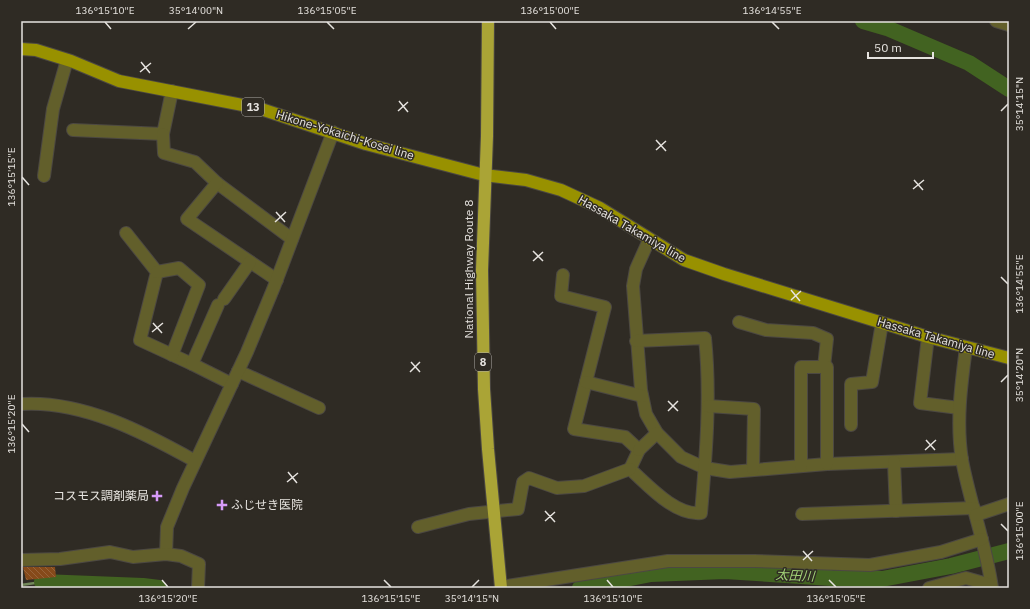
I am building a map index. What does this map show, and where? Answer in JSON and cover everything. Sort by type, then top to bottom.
[{"type":"highway","name":"National Highway Route 8","points":[[488,21],[487,136],[484,175],[482,270],[484,389],[493,511],[501,588]]},
{"type":"main road","name":"Hikone-Yokaichi-Kosei line","points":[[21,49],[36,50],[119,81],[258,108],[366,144],[484,175]]},
{"type":"main road","name":"Hassaka Takamiya line","points":[[484,175],[526,180],[561,190],[600,208],[649,240],[684,260],[711,270],[928,337],[1009,358]]},
{"type":"street","points":[[996,21],[1009,25]]},
{"type":"street","points":[[44,176],[54,109],[66,60]]},
{"type":"street","points":[[172,91],[163,134],[164,153],[195,162],[217,183],[292,239]]},
{"type":"street","points":[[73,130],[163,134]]},
{"type":"street","points":[[166,554],[167,527],[195,461],[232,384],[277,280],[333,132]]},
{"type":"street","points":[[217,183],[187,219],[277,280]]},
{"type":"street","points":[[126,233],[157,272]]},
{"type":"street","points":[[649,240],[636,270],[633,286],[636,341],[642,396],[646,414],[657,433],[682,457],[705,468],[730,472],[827,464],[962,459]]},
{"type":"street","points":[[192,364],[221,302],[250,262]]},
{"type":"street","points":[[157,272],[179,268],[199,286],[172,355]]},
{"type":"street","points":[[157,272],[140,340],[232,384]]},
{"type":"street","points":[[564,275],[561,296],[605,307],[574,429],[625,438],[639,450]]},
{"type":"street","points":[[739,322],[766,330],[813,334],[827,339],[824,367]]},
{"type":"street","points":[[851,425],[851,384],[872,382],[882,323]]},
{"type":"street","points":[[928,337],[920,403],[958,408]]},
{"type":"street","points":[[630,469],[676,508],[692,514],[701,513],[705,468],[709,376],[705,338],[636,341]]},
{"type":"street","points":[[929,588],[966,578],[992,586],[983,541],[962,459],[958,408],[966,348]]},
{"type":"street","points":[[801,466],[801,367],[827,367],[827,464]]},
{"type":"street","points":[[238,370],[319,408]]},
{"type":"street","points":[[586,382],[642,396]]},
{"type":"street","points":[[21,404],[53,404],[99,417],[166,445],[195,461]]},
{"type":"street","points":[[708,406],[754,409],[752,469]]},
{"type":"street","points":[[418,527],[469,514],[518,509],[523,482],[529,478],[557,488],[578,486],[615,476],[630,469],[639,450],[657,433]]},
{"type":"street","points":[[894,462],[896,511]]},
{"type":"street","points":[[802,514],[896,511],[975,511],[1009,504]]},
{"type":"street","points":[[501,588],[668,561],[754,561],[870,565],[941,552],[983,541]]},
{"type":"street","points":[[21,560],[60,559],[110,552],[133,557],[166,554],[181,556],[199,564],[198,586]]},
{"type":"building","points":[[23,567],[55,567],[56,577],[26,580]]},
{"type":"waterway","points":[[863,21],[887,28],[969,63],[1009,89]]},
{"type":"waterway","name":"太田川","points":[[580,588],[651,574],[725,571],[832,578],[882,579],[951,566],[1009,551]]},
{"type":"waterway","name":"太田川","points":[[21,585],[42,582]]},
{"type":"waterway","name":"太田川","points":[[42,582],[159,588]]},
{"type":"place","name":"コスモス調剤薬局","points":[[157,496]]},
{"type":"place","name":"ふじせき医院","points":[[222,505]]}]
